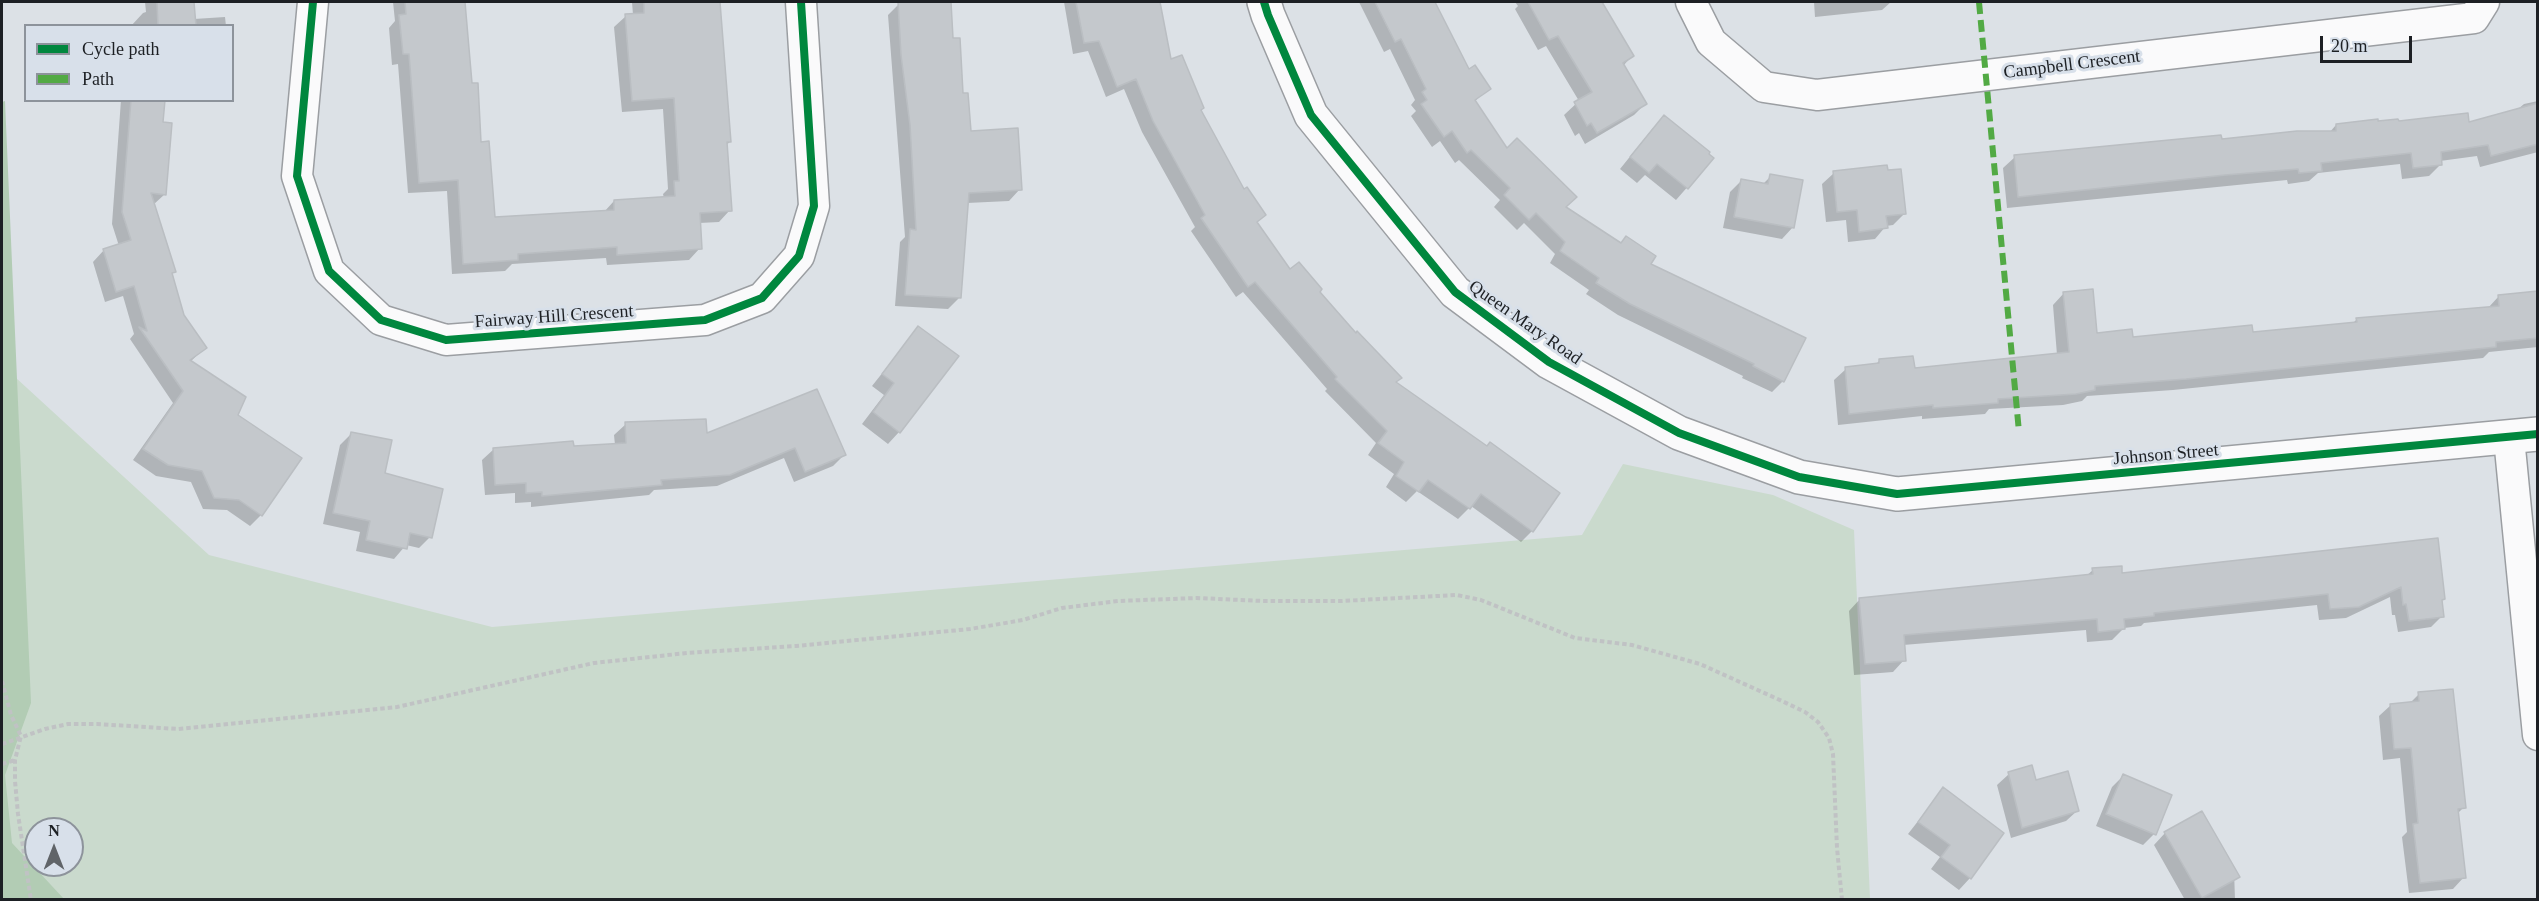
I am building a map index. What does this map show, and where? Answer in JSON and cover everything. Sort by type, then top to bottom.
[{"type":"street","name":"Fairway Hill Crescent","points":[[313,2],[297,176],[329,271],[381,320],[446,340],[705,320],[762,298],[799,256],[814,206],[801,2]]},
{"type":"street","name":"Queen Mary Road","points":[[1264,2],[1311,115],[1455,292],[1549,362],[1679,433],[1799,477]]},
{"type":"street","name":"Campbell Crescent","points":[[1691,2],[1711,42],[1764,87],[1817,95],[2474,18],[2484,2]]},
{"type":"street","name":"Johnson Street","points":[[1799,477],[1897,494],[2523,436]]},
{"type":"street","points":[[2523,436],[2538,735]]},
{"type":"path","points":[[2,744],[21,736],[68,724],[97,723],[178,729],[344,714],[397,707],[594,663],[970,629],[1023,620],[1062,608],[1118,601],[1197,598],[1341,601],[1457,595],[1481,600],[1575,638],[1632,645],[1700,664],[1790,704],[1818,723],[1829,738],[1833,754],[1842,900]]},
{"type":"path","points":[[2,681],[11,715],[21,736],[15,760],[18,814],[31,900]]},
{"type":"path","points":[[2,764],[15,760]]},
{"type":"green space","points":[[5,101],[31,703],[5,775],[12,843],[24,856],[24,877],[44,877],[64,899],[2,899],[2,102]]},
{"type":"green space","points":[[2,207],[15,377],[209,555],[492,627],[1582,535],[1623,464],[1773,495],[1854,530],[1870,899],[2,899]]},
{"type":"building","points":[[157,2],[194,2],[196,24],[158,24]]},
{"type":"building","points":[[405,2],[465,2],[472,83],[478,83],[481,142],[489,141],[495,217],[614,210],[614,200],[675,196],[674,181],[679,181],[674,98],[632,101],[625,14],[644,13],[644,2],[720,2],[731,142],[727,142],[732,211],[700,213],[702,249],[617,255],[617,247],[518,254],[518,260],[463,264],[458,180],[419,183],[409,54],[403,54],[399,15],[406,14]]},
{"type":"building","points":[[898,2],[951,2],[953,38],[960,38],[963,93],[968,93],[971,131],[1018,128],[1022,190],[969,193],[961,298],[905,295],[910,229],[916,230],[910,125],[901,55]]},
{"type":"building","points":[[1076,2],[1160,2],[1171,59],[1182,55],[1204,108],[1201,110],[1244,189],[1247,187],[1266,215],[1257,222],[1290,269],[1299,262],[1322,289],[1320,292],[1356,333],[1357,331],[1402,378],[1396,382],[1487,446],[1490,442],[1560,493],[1533,532],[1481,494],[1470,509],[1428,480],[1419,492],[1396,476],[1404,462],[1378,443],[1387,431],[1335,379],[1337,377],[1255,282],[1248,287],[1201,218],[1205,215],[1153,121],[1136,79],[1117,87],[1099,41],[1084,43]]},
{"type":"building","points":[[1375,2],[1435,2],[1469,69],[1475,65],[1491,89],[1475,100],[1507,148],[1517,138],[1577,197],[1566,207],[1621,243],[1626,236],[1656,256],[1651,264],[1806,338],[1784,382],[1753,366],[1754,364],[1630,304],[1596,283],[1599,278],[1560,251],[1565,242],[1536,213],[1529,220],[1504,195],[1510,188],[1471,150],[1467,153],[1452,131],[1444,137],[1421,104],[1427,100],[1422,92],[1426,89],[1401,39],[1395,42]]},
{"type":"building","points":[[1528,2],[1602,2],[1634,56],[1623,63],[1647,104],[1597,133],[1591,123],[1587,126],[1574,102],[1592,92],[1558,36],[1549,40]]},
{"type":"building","points":[[131,102],[165,102],[163,122],[172,123],[166,195],[151,193],[176,272],[172,273],[184,315],[207,348],[190,360],[246,397],[238,415],[302,458],[262,516],[239,500],[214,498],[202,471],[168,465],[143,449],[183,391],[139,327],[147,331],[134,286],[116,292],[103,249],[131,240],[122,212]]},
{"type":"building","points":[[2538,103],[2538,144],[2491,156],[2488,145],[2441,152],[2442,165],[2413,168],[2411,153],[2321,163],[2322,171],[2299,173],[2298,169],[2225,175],[2018,197],[2014,155],[2221,135],[2222,139],[2297,131],[2336,131],[2336,124],[2378,119],[2378,121],[2398,119],[2399,121],[2468,113],[2469,122]]},
{"type":"building","points":[[1664,115],[1710,152],[1709,154],[1714,158],[1688,189],[1657,164],[1649,173],[1630,157]]},
{"type":"building","points":[[1887,165],[1888,170],[1901,169],[1906,214],[1886,216],[1888,228],[1859,232],[1857,210],[1837,212],[1833,171]]},
{"type":"building","points":[[1770,174],[1803,180],[1794,228],[1734,217],[1741,179],[1768,184]]},
{"type":"building","points":[[2093,289],[2097,333],[2132,329],[2133,337],[2252,325],[2253,332],[2357,322],[2356,318],[2499,306],[2498,295],[2538,291],[2538,338],[2496,342],[2496,347],[2186,379],[2095,386],[2095,390],[2076,394],[1998,399],[1998,403],[1933,408],[1933,405],[1849,414],[1845,367],[1879,363],[1879,359],[1913,356],[1915,368],[2069,352],[2063,292]]},
{"type":"building","points":[[918,326],[959,356],[900,433],[873,412],[894,383],[882,374]]},
{"type":"building","points":[[817,389],[846,455],[805,472],[795,448],[730,475],[661,480],[662,485],[542,496],[542,492],[526,493],[526,483],[495,485],[493,448],[573,441],[574,446],[626,443],[625,422],[706,419],[707,433]]},
{"type":"building","points":[[351,432],[392,440],[385,473],[443,489],[432,538],[410,533],[407,549],[366,540],[370,521],[333,513]]},
{"type":"building","points":[[2438,538],[2445,599],[2442,600],[2444,617],[2409,621],[2406,604],[2403,605],[2401,587],[2359,607],[2330,609],[2328,594],[2154,613],[2154,616],[2124,619],[2125,629],[2098,632],[2097,619],[1904,635],[1906,661],[1865,664],[1859,598],[2093,574],[2092,568],[2122,566],[2122,573]]},
{"type":"building","points":[[2453,689],[2466,808],[2458,809],[2466,878],[2420,883],[2413,824],[2418,823],[2411,748],[2394,749],[2390,704],[2419,701],[2418,692]]},
{"type":"building","points":[[2032,765],[2036,780],[2068,771],[2079,811],[2022,828],[2008,772]]},
{"type":"building","points":[[2123,774],[2172,795],[2156,835],[2106,814]]},
{"type":"building","points":[[1943,787],[2004,833],[1971,879],[1941,857],[1950,845],[1918,822]]},
{"type":"building","points":[[2202,811],[2240,877],[2202,898],[2164,832]]},
{"type":"marked path","points":[[1979,2],[2019,432]]},
{"type":"cycle path","points":[[313,2],[297,176],[329,271],[381,320],[446,340],[705,320],[762,298],[799,256],[814,206],[801,2]]},
{"type":"cycle path","points":[[1264,2],[1311,115],[1455,292],[1549,362],[1679,433],[1799,477],[1897,494],[2538,434]]}]
